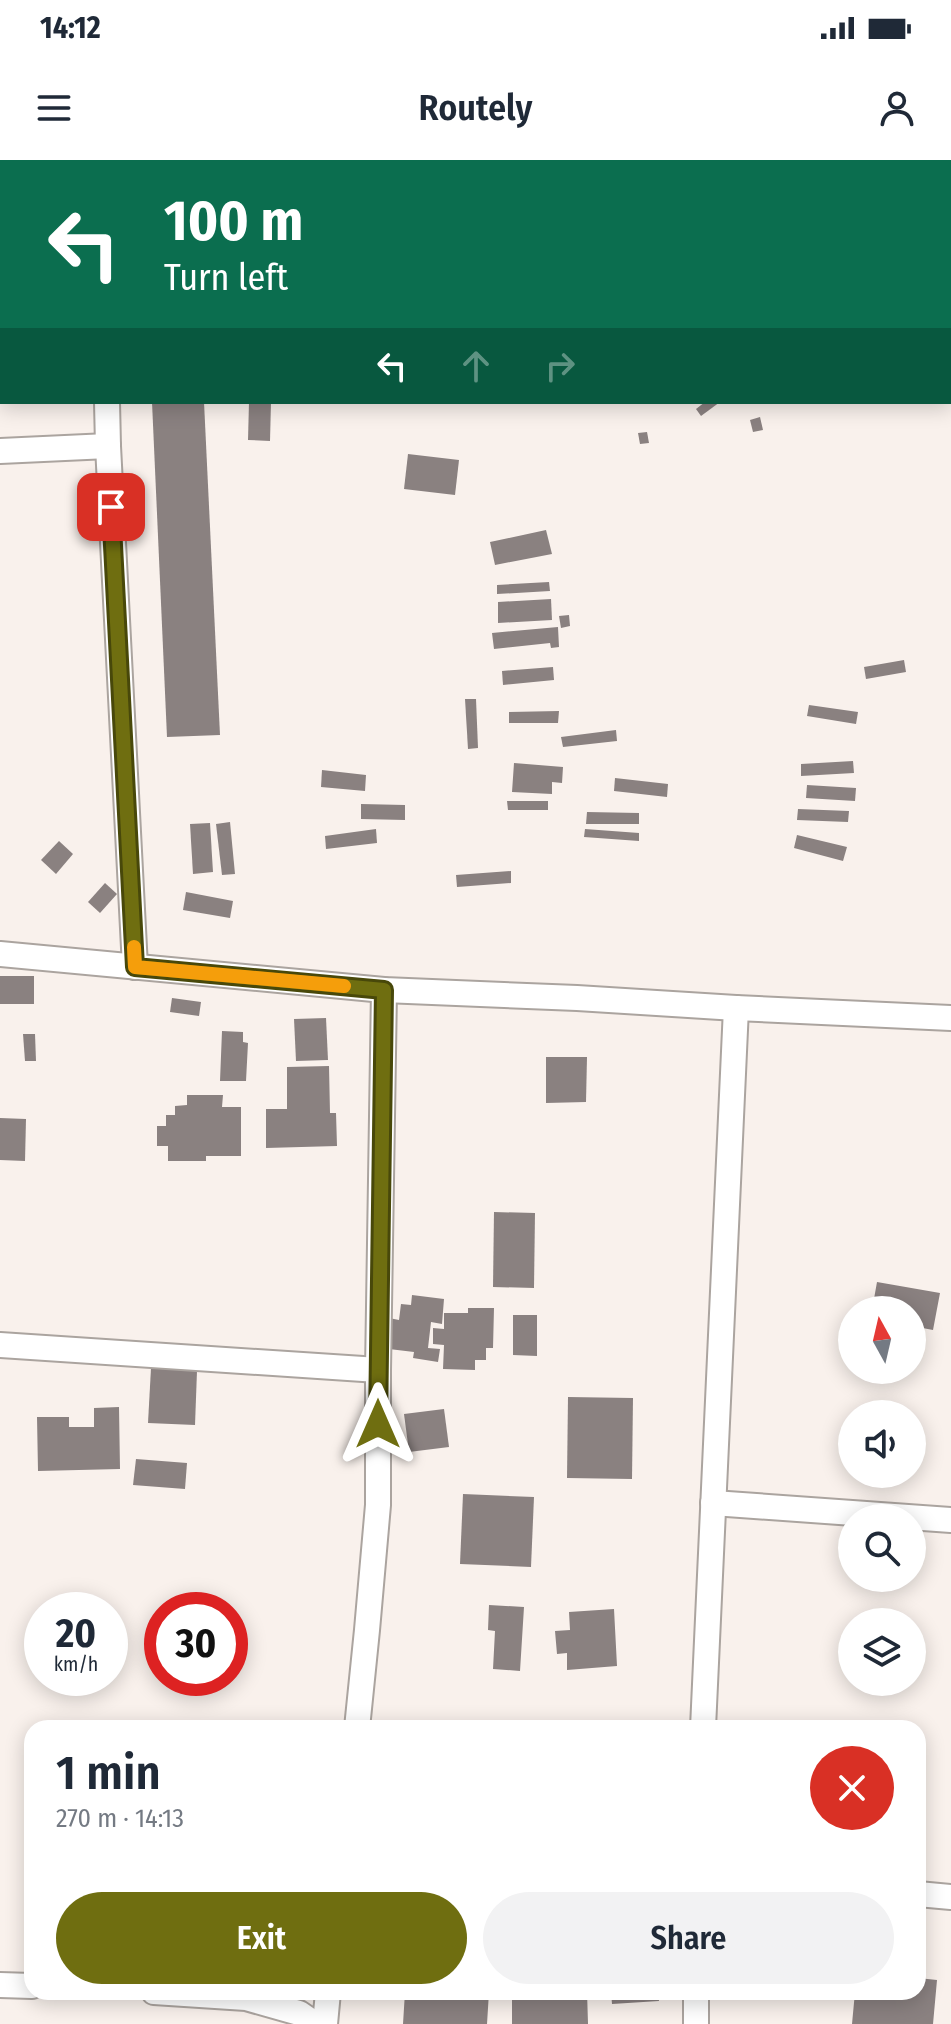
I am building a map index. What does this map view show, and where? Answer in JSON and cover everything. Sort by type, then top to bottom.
[{"type":"street","points":[[107,404],[135,967]]},
{"type":"street","points":[[0,451],[108,446]]},
{"type":"street","points":[[0,954],[384,990],[951,1018]]},
{"type":"street","points":[[358,1720],[378,1505],[384,990]]},
{"type":"street","points":[[703,1720],[736,1008]]},
{"type":"street","points":[[0,1345],[378,1370]]},
{"type":"street","points":[[713,1503],[951,1520]]},
{"type":"street","points":[[926,1895],[951,1897]]},
{"type":"street","points":[[0,1985],[24,1986]]},
{"type":"street","points":[[253,2000],[299,2013],[315,2024]]},
{"type":"street","points":[[325,2024],[327,2000]]},
{"type":"street","points":[[696,2000],[696,2024]]},
{"type":"building","points":[[152,404],[204,404],[220,735],[167,737]]},
{"type":"building","points":[[249,404],[271,404],[270,441],[248,440]]},
{"type":"building","points":[[702,404],[717,404],[701,416],[696,409]]},
{"type":"building","points":[[760,417],[763,430],[753,432],[750,420]]},
{"type":"building","points":[[647,432],[649,443],[640,444],[638,433]]},
{"type":"building","points":[[408,454],[459,460],[455,495],[404,489]]},
{"type":"building","points":[[546,530],[552,554],[495,565],[490,542]]},
{"type":"building","points":[[549,582],[550,591],[497,594],[497,585]]},
{"type":"building","points":[[551,599],[552,620],[498,623],[498,602]]},
{"type":"building","points":[[569,615],[570,626],[561,628],[559,616]]},
{"type":"building","points":[[558,627],[559,647],[551,648],[550,643],[494,649],[492,633]]},
{"type":"building","points":[[904,660],[906,672],[866,679],[864,667]]},
{"type":"building","points":[[553,667],[554,680],[503,685],[502,671]]},
{"type":"building","points":[[465,699],[476,699],[478,748],[468,749]]},
{"type":"building","points":[[809,705],[858,712],[856,724],[807,716]]},
{"type":"building","points":[[559,711],[558,723],[509,723],[509,712]]},
{"type":"building","points":[[616,730],[617,741],[563,747],[561,737]]},
{"type":"building","points":[[853,761],[854,773],[801,776],[801,764]]},
{"type":"building","points":[[514,763],[563,767],[562,783],[552,782],[552,794],[512,792]]},
{"type":"building","points":[[322,770],[366,775],[365,791],[321,787]]},
{"type":"building","points":[[615,778],[668,784],[667,797],[614,791]]},
{"type":"building","points":[[807,785],[856,788],[855,801],[806,798]]},
{"type":"building","points":[[507,801],[548,801],[548,810],[508,810]]},
{"type":"building","points":[[361,804],[405,805],[405,820],[361,819]]},
{"type":"building","points":[[798,809],[849,811],[848,822],[797,820]]},
{"type":"building","points":[[587,812],[639,813],[639,824],[586,824]]},
{"type":"building","points":[[230,822],[235,874],[222,875],[216,824]]},
{"type":"building","points":[[210,823],[213,872],[193,874],[190,824]]},
{"type":"building","points":[[376,829],[377,843],[326,849],[325,836]]},
{"type":"building","points":[[585,829],[639,833],[639,841],[584,837]]},
{"type":"building","points":[[797,835],[847,847],[843,861],[794,848]]},
{"type":"building","points":[[59,841],[73,854],[56,874],[41,860]]},
{"type":"building","points":[[511,871],[511,883],[457,887],[456,875]]},
{"type":"building","points":[[105,883],[117,894],[100,913],[88,902]]},
{"type":"building","points":[[186,892],[233,901],[230,918],[183,910]]},
{"type":"building","points":[[0,976],[34,976],[34,1004],[0,1004]]},
{"type":"building","points":[[172,998],[201,1002],[199,1016],[170,1012]]},
{"type":"building","points":[[326,1018],[328,1060],[296,1061],[294,1019]]},
{"type":"building","points":[[222,1031],[243,1032],[243,1042],[248,1043],[246,1081],[220,1081]]},
{"type":"building","points":[[23,1034],[35,1034],[36,1061],[25,1061]]},
{"type":"building","points":[[546,1057],[587,1057],[586,1102],[546,1103]]},
{"type":"building","points":[[329,1066],[330,1113],[336,1113],[337,1146],[266,1148],[266,1109],[287,1109],[287,1067]]},
{"type":"building","points":[[187,1095],[223,1095],[222,1107],[241,1107],[241,1156],[206,1156],[206,1161],[168,1161],[168,1146],[157,1146],[157,1126],[166,1126],[166,1115],[175,1115],[175,1106],[187,1105]]},
{"type":"building","points":[[0,1118],[26,1119],[25,1161],[0,1160]]},
{"type":"building","points":[[494,1212],[535,1213],[534,1288],[493,1287]]},
{"type":"building","points":[[877,1282],[940,1293],[933,1330],[926,1329],[926,1296],[874,1296]]},
{"type":"building","points":[[412,1295],[444,1299],[442,1324],[431,1322],[428,1348],[440,1349],[438,1362],[413,1358],[414,1352],[389,1349],[389,1318],[399,1320],[401,1304],[411,1305]]},
{"type":"building","points":[[468,1308],[494,1308],[493,1348],[486,1348],[486,1360],[475,1360],[475,1370],[443,1369],[444,1345],[433,1344],[433,1328],[444,1329],[444,1313],[468,1313]]},
{"type":"building","points":[[513,1315],[537,1315],[537,1356],[513,1355]]},
{"type":"building","points":[[151,1368],[197,1371],[195,1425],[148,1423]]},
{"type":"building","points":[[568,1397],[633,1398],[632,1479],[567,1478]]},
{"type":"building","points":[[119,1407],[120,1469],[38,1471],[37,1417],[69,1417],[69,1427],[94,1427],[94,1408]]},
{"type":"building","points":[[444,1409],[449,1447],[409,1452],[404,1414]]},
{"type":"building","points":[[136,1459],[187,1463],[185,1489],[133,1485]]},
{"type":"building","points":[[463,1494],[534,1497],[531,1567],[460,1564]]},
{"type":"building","points":[[489,1605],[524,1607],[520,1671],[493,1669],[495,1631],[488,1630]]},
{"type":"building","points":[[614,1609],[617,1666],[567,1670],[567,1653],[557,1654],[555,1631],[570,1630],[569,1612]]},
{"type":"building","points":[[926,1979],[937,1980],[933,2024],[852,2024],[854,2000],[926,2000]]},
{"type":"building","points":[[404,2000],[488,2000],[487,2024],[403,2024]]},
{"type":"building","points":[[512,2000],[587,2000],[588,2024],[512,2024]]},
{"type":"building","points":[[612,2000],[659,2001],[612,2004]]},
{"type":"slow traffic","points":[[134,947],[135,967],[344,986]]},
{"type":"route","points":[[111,507],[135,967],[384,990],[378,1424]]}]
